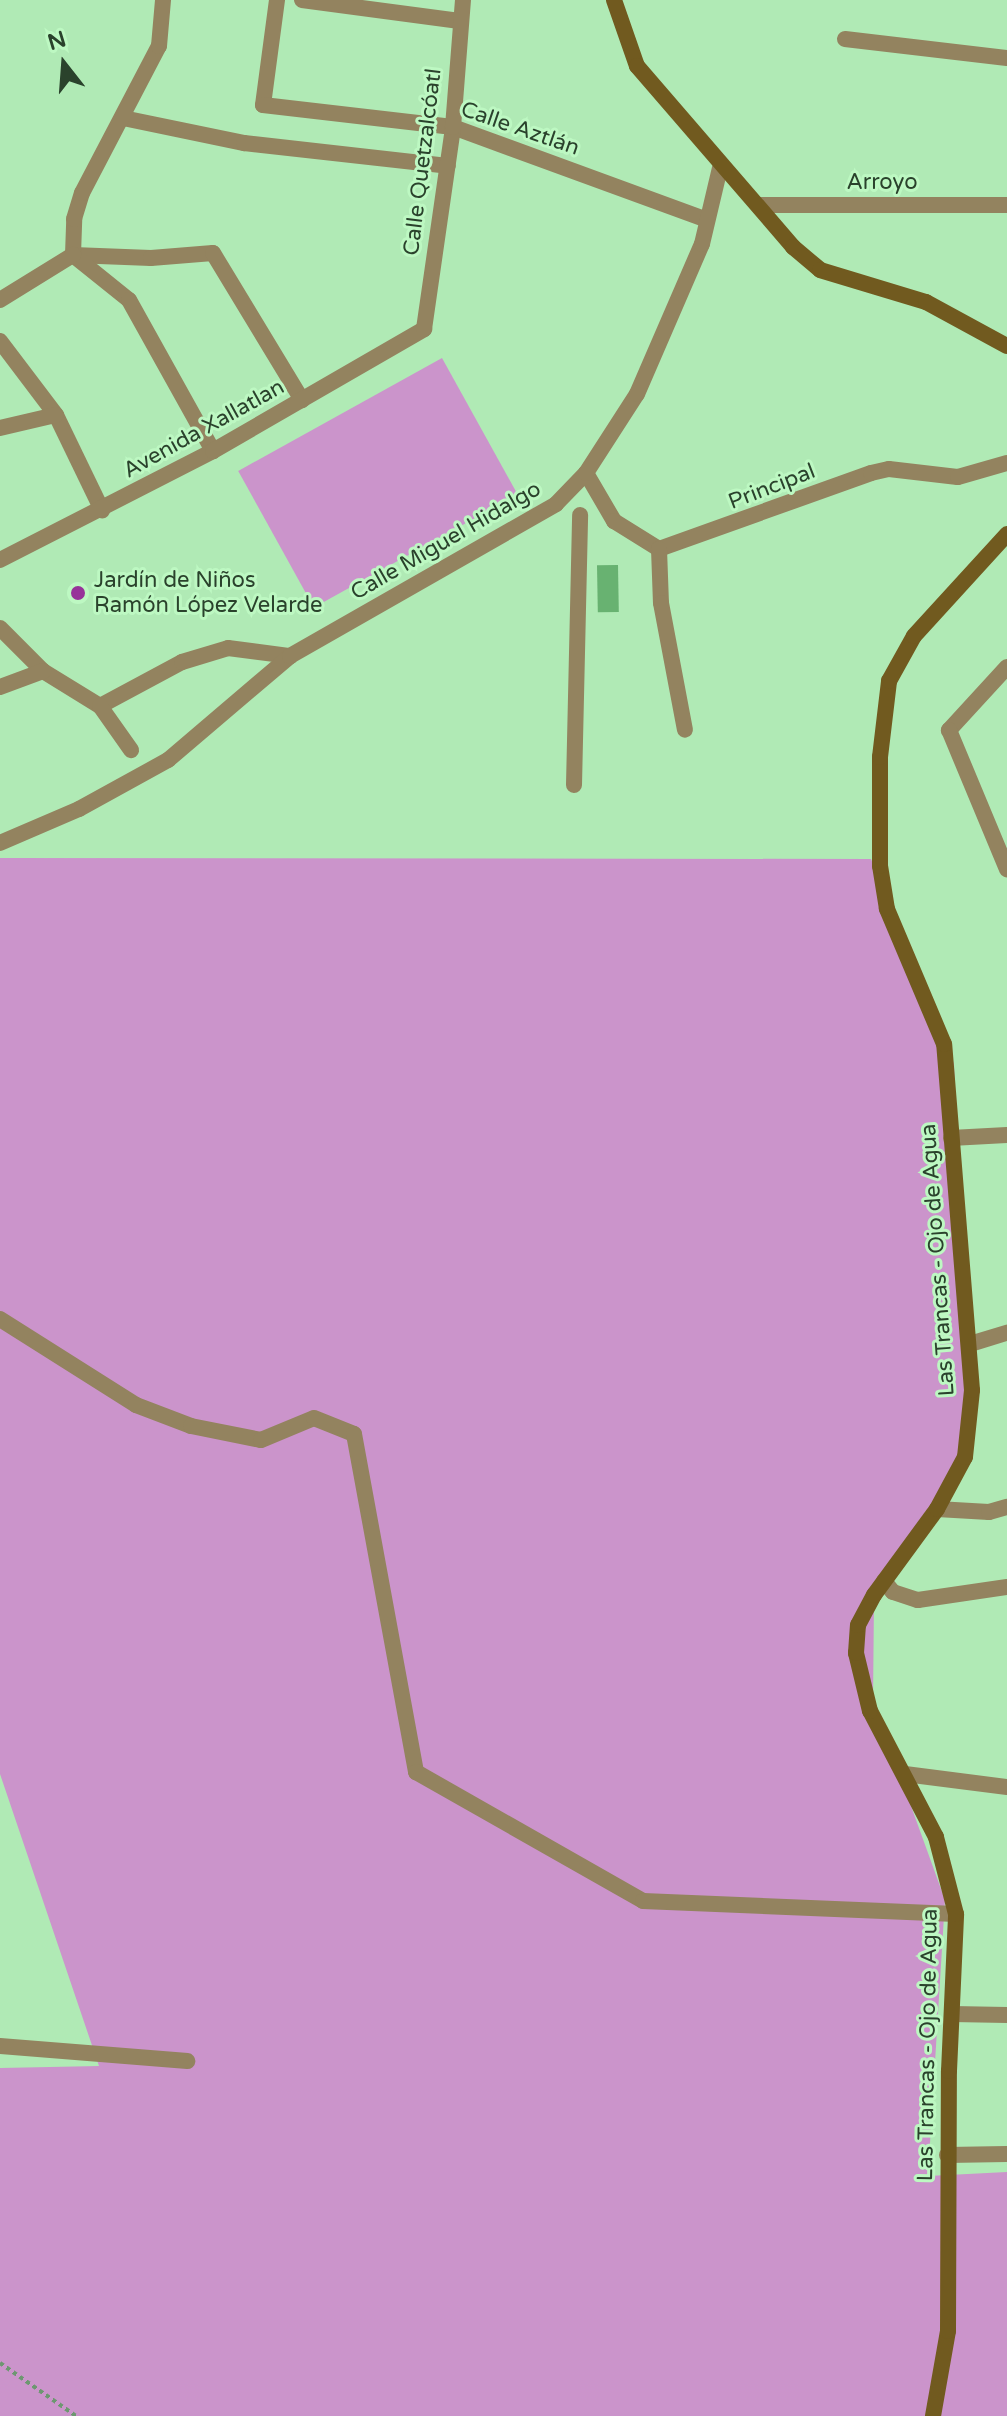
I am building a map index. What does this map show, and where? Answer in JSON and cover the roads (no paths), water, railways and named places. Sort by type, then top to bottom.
[{"type":"street","points":[[73,255],[74,219],[82,193],[159,46],[163,0]]},
{"type":"street","name":"Calle Aztlán","points":[[277,0],[263,105],[453,127],[707,220]]},
{"type":"street","points":[[302,0],[460,21]]},
{"type":"street","name":"Calle Quetzalcóatl","points":[[424,329],[453,127],[463,0]]},
{"type":"street","points":[[614,0],[637,66],[720,168],[820,270],[926,302],[1007,346]]},
{"type":"street","points":[[845,39],[1007,58]]},
{"type":"street","points":[[123,118],[244,143],[448,166]]},
{"type":"street","name":"Calle Miguel Hidalgo","points":[[0,843],[79,809],[168,760],[290,656],[556,504],[586,473],[637,394],[707,220],[720,168]]},
{"type":"street","name":"Arroyo","points":[[758,205],[1007,205]]},
{"type":"street","points":[[0,300],[73,255],[151,258],[213,253],[302,400]]},
{"type":"street","points":[[73,255],[129,300],[213,451]]},
{"type":"street","name":"Avenida Xallatlan","points":[[0,560],[213,451],[424,329]]},
{"type":"street","points":[[0,341],[56,415],[102,510]]},
{"type":"street","points":[[0,428],[56,415]]},
{"type":"street","name":"Principal","points":[[659,549],[871,473],[889,469],[958,477],[1007,463]]},
{"type":"street","points":[[586,473],[614,521]]},
{"type":"street","points":[[556,504],[580,515],[614,521],[659,549],[661,603],[685,730]]},
{"type":"street","points":[[574,785],[580,515]]},
{"type":"street","name":"Las Trancas - Ojo de Agua","points":[[933,2416],[948,2331],[947,2155],[956,1914],[936,1837],[870,1711],[856,1653],[858,1625],[884,1581],[937,1509],[965,1457],[970,1344],[944,1044],[887,909],[880,866],[880,757],[889,681],[914,636],[1007,534]]},
{"type":"street","points":[[0,628],[43,671],[100,706],[131,750]]},
{"type":"street","points":[[100,706],[182,662],[228,648],[290,656]]},
{"type":"street","points":[[1007,667],[949,730],[1007,869]]},
{"type":"street","points":[[0,687],[43,671]]},
{"type":"street","points":[[951,1138],[1007,1135]]},
{"type":"street","points":[[0,1319],[136,1405],[191,1426],[261,1440],[314,1418],[354,1434],[416,1772],[643,1901],[956,1914]]},
{"type":"street","points":[[970,1344],[1007,1333]]},
{"type":"street","points":[[937,1509],[989,1512],[1007,1507]]},
{"type":"street","points":[[884,1581],[893,1592],[918,1600],[1007,1587]]},
{"type":"street","points":[[905,1774],[1007,1787]]},
{"type":"street","points":[[952,2014],[1007,2015]]},
{"type":"street","points":[[0,2046],[187,2061]]},
{"type":"street","points":[[947,2155],[1007,2154]]},
{"type":"place","name":"Jardín de Niños Ramón López Velarde","points":[[78,593]]}]
